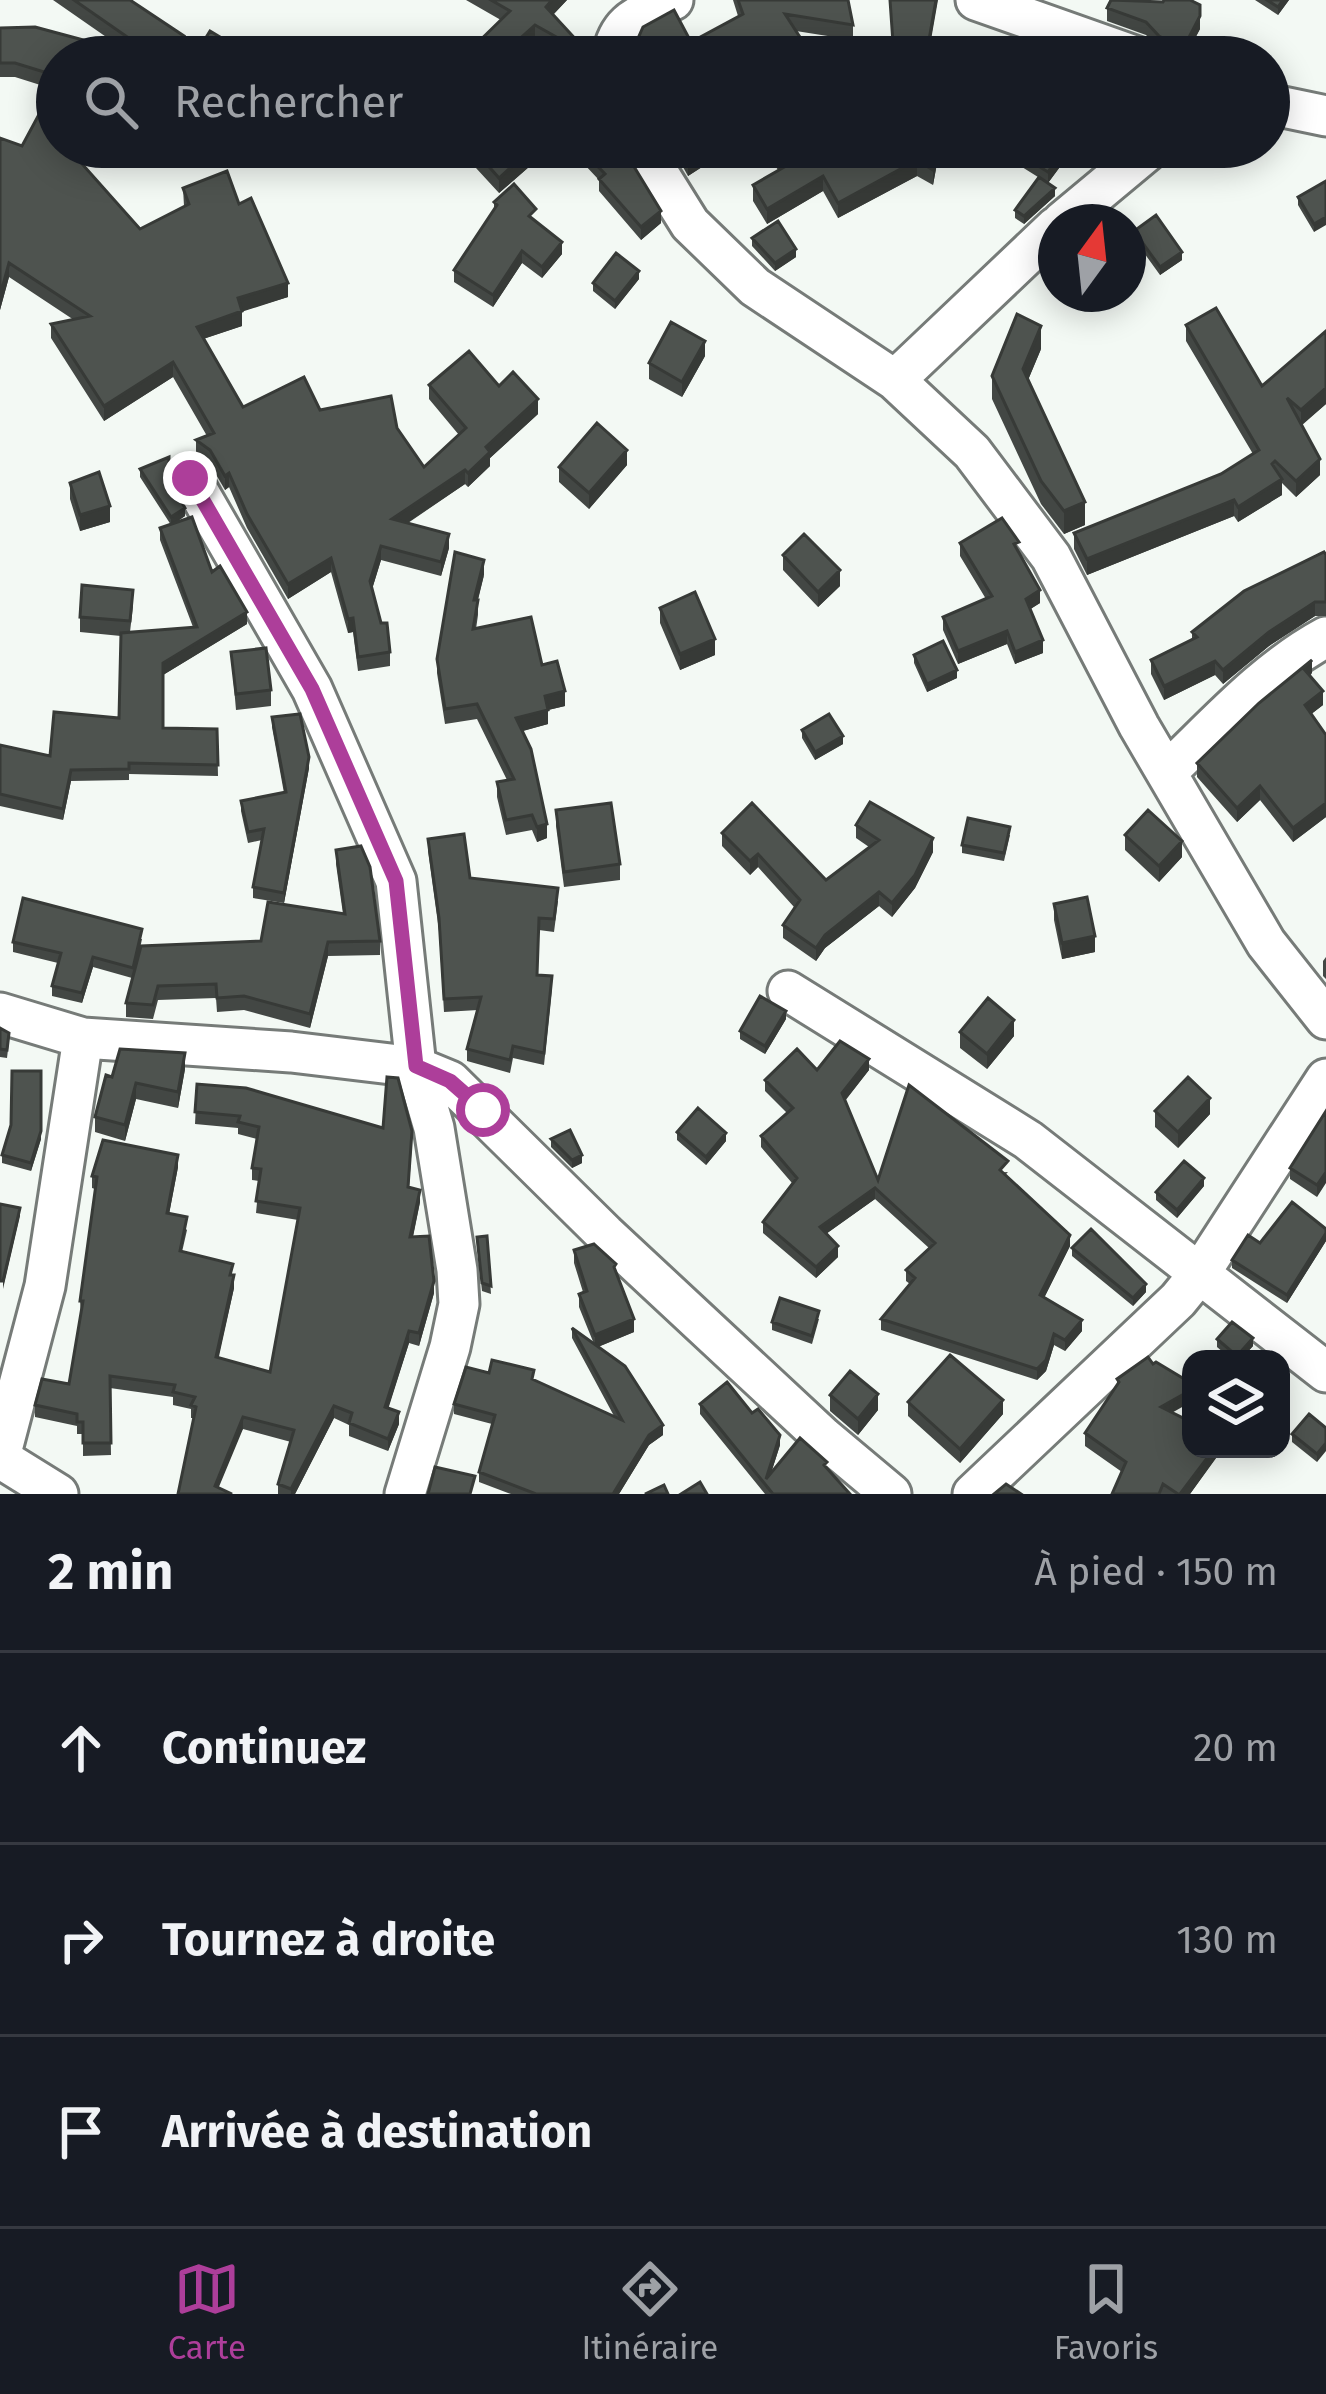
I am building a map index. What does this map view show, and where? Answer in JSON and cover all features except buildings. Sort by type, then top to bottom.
[{"type":"street","points":[[616,36],[625,23],[673,0]]},
{"type":"street","points":[[976,0],[1078,36]]},
{"type":"street","points":[[1290,108],[1326,116]]},
{"type":"street","points":[[655,168],[690,224],[755,287],[895,380],[972,452],[1052,557],[1167,772],[1266,943],[1326,1019]]},
{"type":"street","points":[[1084,204],[1127,168]]},
{"type":"street","points":[[895,380],[1038,245]]},
{"type":"street","points":[[190,478],[312,689],[396,881],[416,1066],[434,1128],[459,1304],[405,1494]]},
{"type":"street","points":[[1167,772],[1264,680],[1326,638]]},
{"type":"street","points":[[788,991],[1028,1140],[1326,1372]]},
{"type":"street","points":[[0,1013],[83,1038],[416,1066],[450,1081],[604,1234],[823,1437],[892,1494]]},
{"type":"street","points":[[58,1494],[0,1458],[45,1286],[83,1038]]},
{"type":"street","points":[[973,1494],[1178,1300],[1326,1079]]},
{"type":"route","points":[[190,478],[312,689],[396,881],[416,1066],[450,1081],[483,1110]]}]
